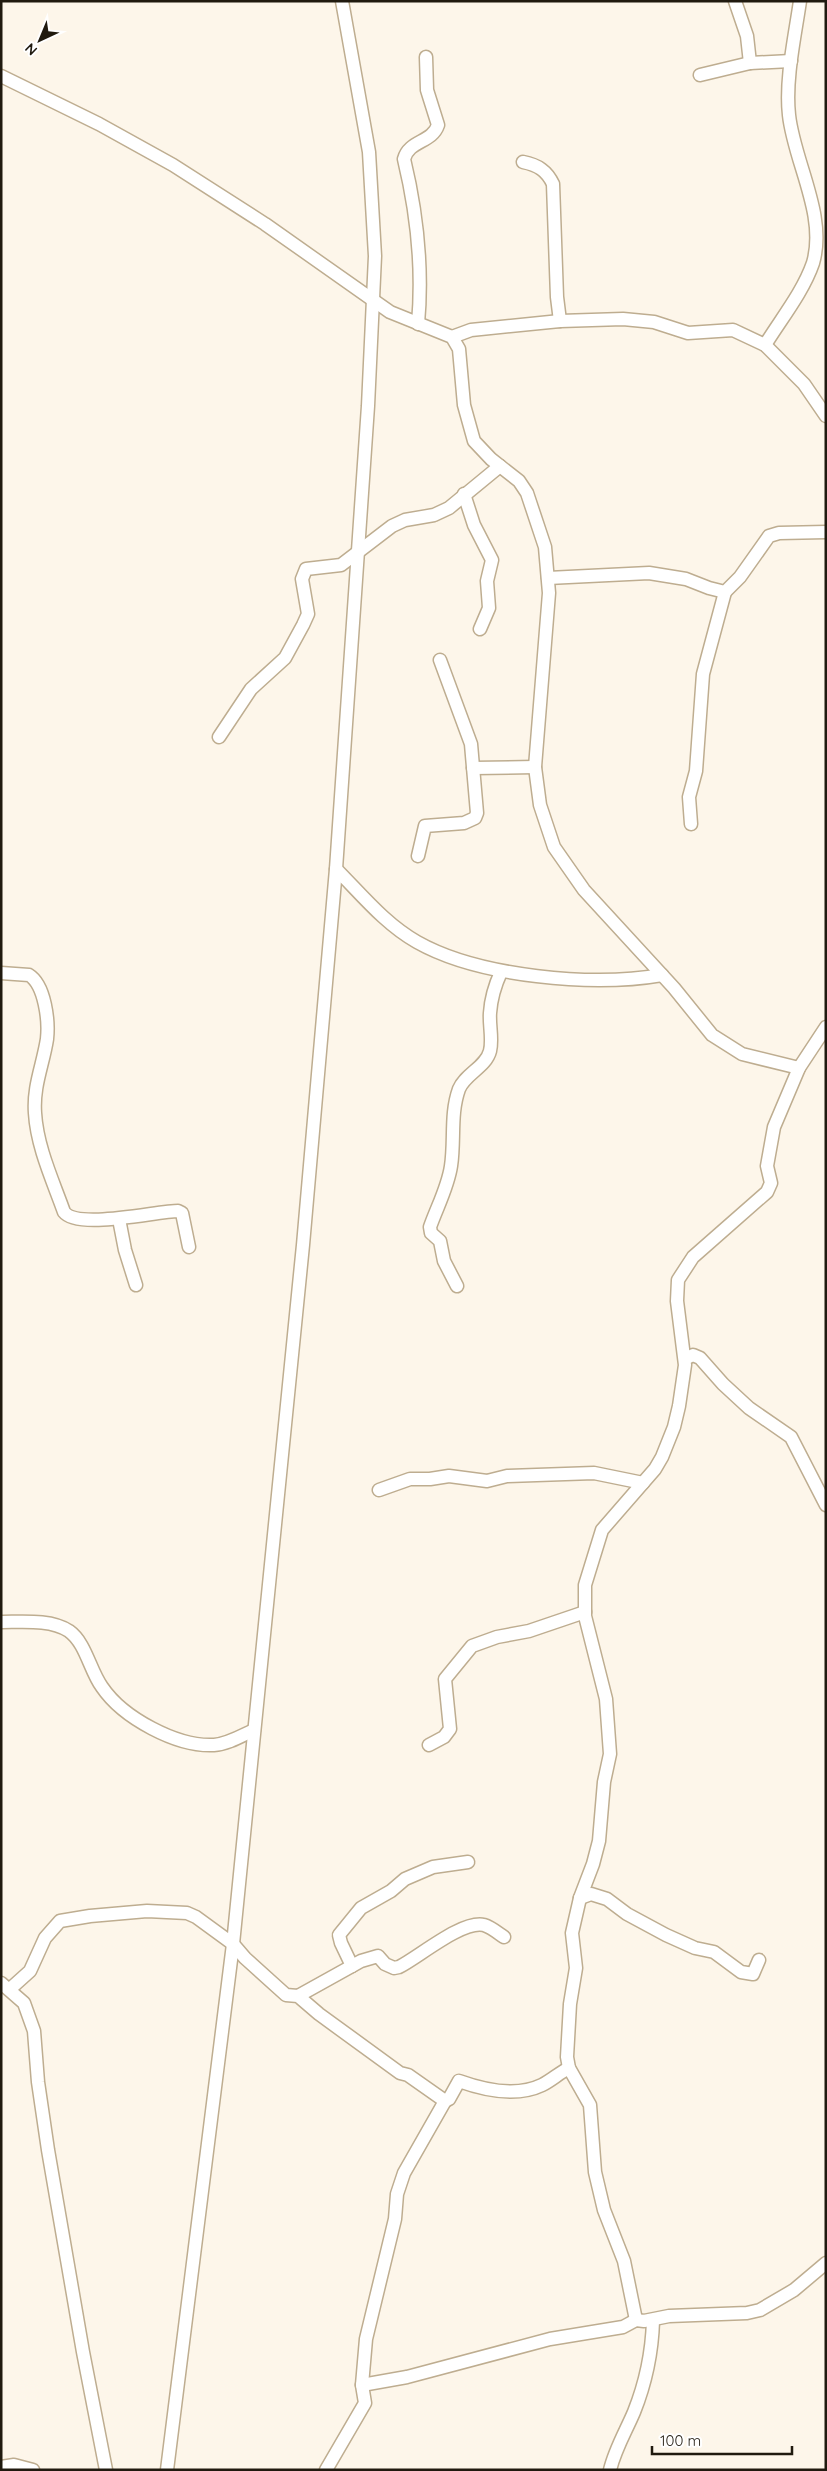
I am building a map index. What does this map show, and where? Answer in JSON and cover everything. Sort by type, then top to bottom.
[{"type":"street","points":[[167,2470],[233,1944],[312,1149],[336,869],[376,256],[369,152],[342,1]]},
{"type":"street","points":[[735,1],[746,36],[750,63]]},
{"type":"street","points":[[765,345],[807,276],[813,263],[816,244],[813,209],[791,130],[788,112],[791,61],[800,1]]},
{"type":"street","points":[[418,324],[421,293],[418,251],[413,197],[404,159],[410,147],[431,136],[438,125],[427,90],[426,57]]},
{"type":"street","points":[[700,75],[750,63],[791,61]]},
{"type":"street","points":[[1,76],[99,124],[202,182],[374,301],[400,317],[452,337],[459,349],[469,428],[474,441],[519,481],[527,493],[545,546],[548,578],[535,767],[540,806],[554,847],[590,897],[662,975],[702,1024],[730,1048],[758,1059],[799,1068]]},
{"type":"street","points":[[523,162],[540,167],[549,175],[554,184],[556,290],[560,321]]},
{"type":"street","points":[[452,337],[471,330],[560,321],[623,319],[654,322],[688,333],[733,330],[765,345],[804,384],[826,416]]},
{"type":"street","points":[[219,737],[251,689],[285,658],[308,614],[302,579],[306,569],[342,565],[392,526],[405,520],[434,515],[449,508],[500,466]]},
{"type":"street","points":[[464,494],[474,525],[492,560],[487,581],[489,608],[480,629]]},
{"type":"street","points":[[691,824],[688,808],[696,771],[703,674],[725,592],[740,577],[769,536],[779,533],[826,532]]},
{"type":"street","points":[[548,578],[649,573],[686,579],[708,588],[725,592]]},
{"type":"street","points":[[418,856],[425,826],[464,823],[475,818],[477,813],[471,744],[440,660]]},
{"type":"street","points":[[473,768],[535,767]]},
{"type":"street","points":[[336,869],[370,906],[417,942],[463,961],[501,972],[599,980],[662,975]]},
{"type":"street","points":[[457,1286],[444,1260],[440,1241],[431,1233],[430,1227],[447,1183],[451,1164],[452,1133],[459,1091],[464,1081],[484,1062],[491,1048],[491,1003],[501,972]]},
{"type":"street","points":[[1,974],[29,975],[36,981],[42,996],[47,1034],[35,1087],[35,1115],[64,1212],[72,1218],[119,1219],[178,1211],[182,1213],[189,1247]]},
{"type":"street","points":[[636,2320],[622,2253],[607,2217],[597,2184],[590,2105],[568,2068],[569,2016],[576,1968],[571,1942],[580,1898],[593,1864],[599,1841],[610,1740],[606,1699],[585,1612],[586,1575],[602,1530],[662,1457],[674,1427],[681,1396],[685,1358],[677,1301],[678,1280],[687,1264],[694,1257],[766,1192],[771,1183],[767,1166],[774,1127],[799,1068],[826,1027]]},
{"type":"street","points":[[119,1219],[125,1250],[136,1285]]},
{"type":"street","points":[[685,1358],[697,1356],[749,1408],[791,1437],[826,1505]]},
{"type":"street","points":[[379,1490],[410,1479],[430,1479],[449,1476],[487,1482],[507,1476],[594,1473],[643,1482]]},
{"type":"street","points":[[429,1744],[444,1737],[450,1729],[445,1679],[469,1648],[497,1637],[529,1631],[585,1612]]},
{"type":"street","points":[[1,1622],[30,1622],[58,1626],[69,1631],[77,1640],[106,1694],[142,1722],[177,1740],[216,1745],[254,1730]]},
{"type":"street","points":[[352,1966],[339,1935],[361,1908],[391,1891],[405,1879],[433,1867],[468,1862]]},
{"type":"street","points":[[580,1898],[591,1894],[607,1899],[627,1914],[666,1935],[695,1948],[718,1954],[741,1972],[753,1974],[759,1960]]},
{"type":"street","points":[[106,2470],[83,2352],[48,2150],[39,2090],[34,2031],[27,2008],[6,1986],[30,1971],[51,1930],[66,1918],[147,1911],[187,1913],[196,1916],[233,1944],[245,1958],[286,1995],[298,1996],[332,1979],[352,1966],[378,1956],[385,1964],[394,1968],[411,1961],[441,1938],[479,1925],[486,1925],[504,1937]]},
{"type":"street","points":[[298,1996],[319,2014],[400,2073],[408,2075],[445,2102]]},
{"type":"street","points":[[326,2470],[365,2403],[362,2386],[366,2339],[395,2219],[397,2194],[404,2173],[445,2102],[449,2100],[459,2081],[501,2091],[528,2090],[544,2084],[568,2068]]},
{"type":"street","points":[[362,2386],[406,2377],[550,2339],[623,2327],[636,2320],[760,2310],[794,2290],[826,2263]]},
{"type":"street","points":[[610,2470],[640,2397],[647,2374],[651,2357],[653,2320]]},
{"type":"street","points":[[1,2467],[14,2465],[33,2470]]}]
